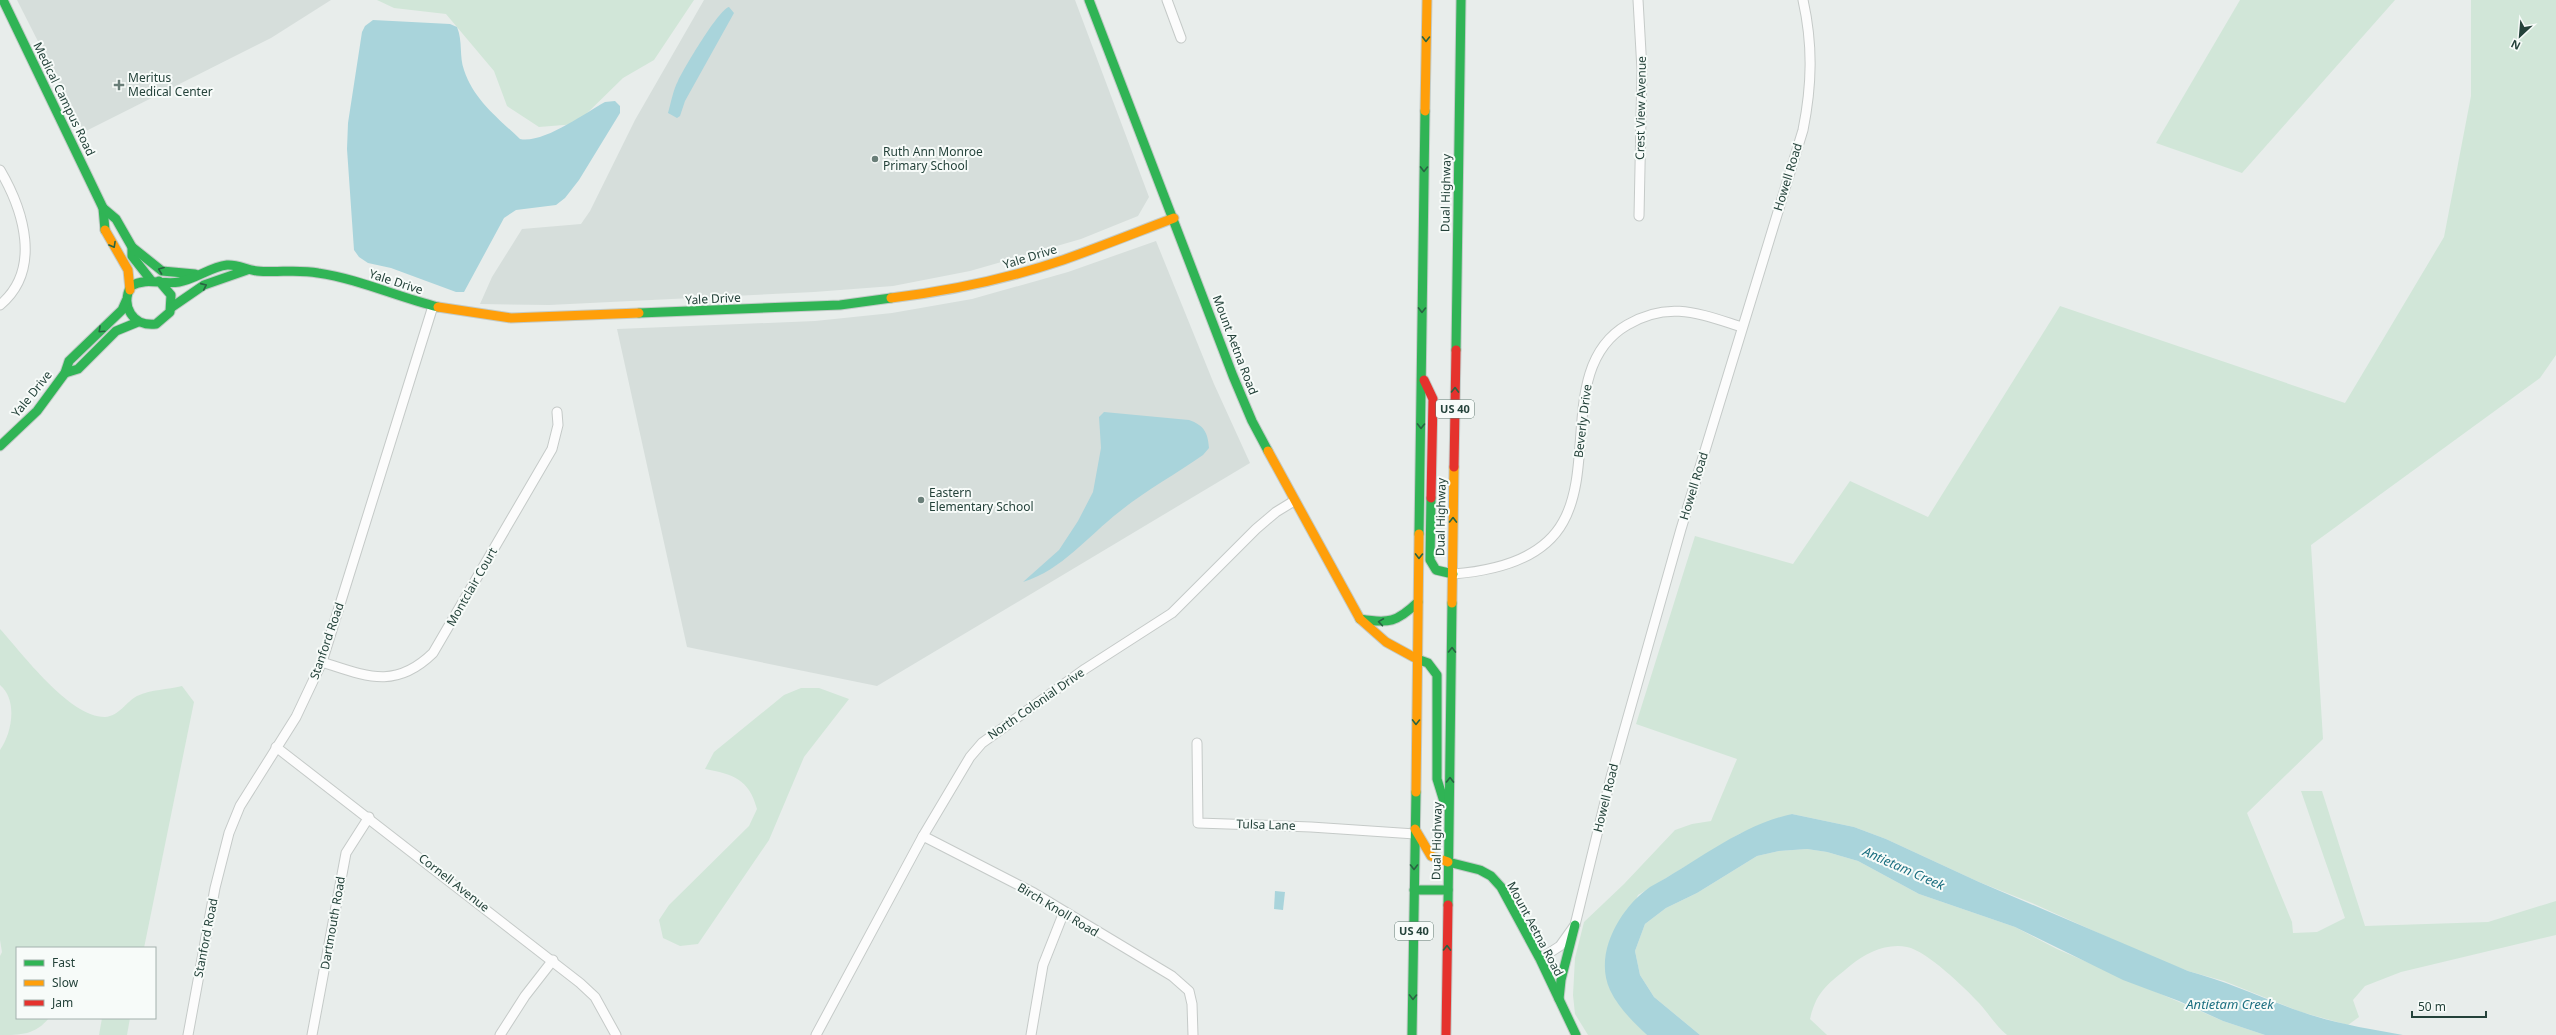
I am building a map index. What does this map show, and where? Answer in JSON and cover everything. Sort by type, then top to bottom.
[{"type":"street","name":"Medical Campus Road","points":[[2,0],[104,208],[116,219],[132,247],[132,256],[154,280]]},
{"type":"street","name":"Mount Aetna Road","points":[[1090,0],[1233,376],[1252,421],[1294,501],[1360,618],[1369,630],[1383,641],[1417,659],[1428,663],[1437,676],[1437,779],[1449,819]]},
{"type":"street","points":[[1167,0],[1181,38]]},
{"type":"street","name":"Dual Highway","points":[[1412,1035],[1427,0]]},
{"type":"street","name":"Dual Highway","points":[[1446,1035],[1461,0]]},
{"type":"street","name":"Crest View Avenue","points":[[1638,0],[1642,70],[1639,216]]},
{"type":"street","name":"Howell Road","points":[[1540,959],[1560,946],[1575,925],[1611,777],[1663,590],[1803,130],[1808,104],[1812,55],[1810,29],[1803,0]]},
{"type":"street","points":[[0,170],[25,229],[24,268],[19,281],[0,305]]},
{"type":"street","name":"Medical Campus Road","points":[[104,208],[105,230],[128,270],[130,290]]},
{"type":"street","name":"Yale Drive","points":[[0,446],[37,411],[65,373],[69,361],[122,310],[130,290],[139,282],[154,280],[185,282],[198,274],[216,267],[232,265],[247,270],[300,270],[326,274],[433,306],[475,315],[546,318],[840,305],[941,292],[1016,274],[1064,260],[1174,218]]},
{"type":"street","points":[[132,247],[162,271],[198,274]]},
{"type":"street","name":"Yale Drive","points":[[65,373],[78,369],[116,331],[138,322],[156,324],[167,317],[172,307],[189,293],[208,284],[232,278],[247,270]]},
{"type":"street","points":[[154,280],[168,289],[172,307]]},
{"type":"street","points":[[126,301],[129,313],[138,322]]},
{"type":"street","name":"Stanford Road","points":[[188,1035],[215,888],[229,833],[240,806],[296,717],[322,662],[433,306]]},
{"type":"street","name":"Beverly Drive","points":[[1453,574],[1480,572],[1526,555],[1542,545],[1563,522],[1577,476],[1586,389],[1591,371],[1609,339],[1621,328],[1652,314],[1674,310],[1697,313],[1742,327]]},
{"type":"street","points":[[1422,373],[1433,400],[1430,560],[1436,570],[1453,574]]},
{"type":"street","name":"Montclair Court","points":[[322,662],[378,678],[397,676],[411,671],[433,653],[552,449],[558,425],[557,412]]},
{"type":"street","name":"North Colonial Drive","points":[[816,1035],[923,836],[970,757],[982,743],[1085,669],[1172,613],[1256,529],[1276,512],[1294,501]]},
{"type":"street","points":[[1360,618],[1388,623],[1396,622],[1418,602]]},
{"type":"street","name":"Tulsa Lane","points":[[1197,743],[1198,823],[1415,831]]},
{"type":"street","name":"Cornell Avenue","points":[[276,747],[553,960],[595,997],[616,1035]]},
{"type":"street","name":"Dartmouth Road","points":[[312,1035],[346,853],[369,817]]},
{"type":"street","name":"Mount Aetna Road","points":[[1415,831],[1432,856],[1448,862],[1480,870],[1491,876],[1501,887],[1540,959],[1576,1035]]},
{"type":"street","name":"Birch Knoll Road","points":[[923,836],[1034,893],[1172,976],[1189,991],[1192,1004],[1193,1035]]},
{"type":"street","points":[[1414,890],[1448,890]]},
{"type":"street","points":[[1031,1035],[1044,965],[1064,912]]},
{"type":"street","points":[[1559,999],[1561,980],[1575,925]]},
{"type":"street","points":[[500,1035],[525,996],[553,960]]},
{"type":"shaded area","name":"Meritus Medical Center","points":[[17,0],[331,0],[271,38],[84,132]]},
{"type":"shaded area","name":"Ruth Ann Monroe Primary School","points":[[704,0],[1075,0],[1149,197],[1138,216],[1081,239],[970,271],[893,286],[814,292],[549,305],[480,304],[492,277],[522,229],[581,224],[590,211],[635,120]]},
{"type":"shaded area","name":"Eastern Elementary School","points":[[1156,241],[1214,384],[1250,463],[877,686],[687,647],[617,329],[815,321],[892,313],[972,299],[1068,272]]},
{"type":"green space","points":[[377,0],[694,0],[654,60],[623,78],[576,124],[539,127],[507,106],[494,71],[446,14],[394,8]]},
{"type":"green space","points":[[2240,0],[2395,0],[2242,173],[2156,143]]},
{"type":"green space","points":[[2471,0],[2556,0],[2556,355],[2540,378],[2311,545],[2323,739],[2247,813],[2292,922],[2293,933],[2317,932],[2345,918],[2301,791],[2322,791],[2365,926],[2488,922],[2556,901],[2556,935],[2401,972],[2365,986],[2353,1000],[2359,1017],[2348,1025],[2301,1012],[2224,981],[2188,971],[2149,956],[2032,903],[1979,882],[1886,839],[1854,827],[1792,814],[1739,834],[1638,895],[1606,972],[1610,989],[1625,1012],[1647,1035],[1588,1035],[1575,1014],[1573,995],[1575,958],[1584,922],[1624,884],[1675,830],[1692,824],[1711,821],[1737,759],[1636,724],[1695,536],[1793,564],[1850,481],[1928,517],[2060,306],[2345,403],[2444,237],[2471,96]]},
{"type":"green space","points":[[0,629],[47,682],[76,707],[91,714],[105,717],[110,716],[137,696],[148,692],[182,686],[194,702],[144,947],[16,947],[16,1019],[48,1019],[44,1024],[33,1031],[8,1035],[0,1035],[0,956],[2,952],[0,940],[0,750],[8,735],[11,708],[6,691],[0,685]]},
{"type":"green space","points":[[801,688],[819,688],[849,699],[804,757],[769,840],[698,944],[680,946],[663,938],[659,920],[669,905],[749,826],[757,809],[754,799],[744,784],[732,776],[705,769],[714,752],[784,695]]},
{"type":"green space","points":[[1807,849],[1827,852],[1858,861],[1919,894],[2015,927],[2057,949],[2223,1021],[2265,1035],[2007,1035],[1999,1028],[1973,996],[1925,955],[1907,947],[1892,946],[1870,953],[1851,965],[1830,983],[1820,994],[1810,1019],[1827,1035],[1700,1035],[1654,997],[1640,975],[1635,951],[1645,924],[1666,908],[1697,893],[1757,856],[1779,851]]},
{"type":"green space","points":[[102,1019],[130,1019],[127,1035],[99,1035]]},
{"type":"water","points":[[729,7],[734,13],[685,101],[680,116],[677,118],[668,113],[676,85],[694,52],[710,28],[724,10]]},
{"type":"water","points":[[373,20],[450,24],[457,27],[464,70],[468,81],[480,99],[495,116],[520,139],[540,137],[552,132],[605,102],[615,101],[620,106],[620,113],[579,180],[565,198],[556,205],[516,210],[504,218],[464,292],[456,292],[391,268],[368,263],[359,257],[354,250],[347,149],[348,123],[362,32],[365,26]]},
{"type":"water","points":[[1104,412],[1189,420],[1202,427],[1208,438],[1209,448],[1203,455],[1129,504],[1062,561],[1037,577],[1023,582],[1059,550],[1078,521],[1093,492],[1101,448],[1099,417]]},
{"type":"water","name":"Antietam Creek","points":[[1792,814],[1854,827],[1886,839],[1979,882],[2188,971],[2325,1019],[2403,1035],[2265,1035],[2223,1021],[2179,1001],[2123,980],[2015,927],[1919,894],[1858,861],[1827,852],[1807,849],[1779,851],[1757,856],[1697,893],[1666,908],[1645,924],[1635,951],[1640,975],[1654,997],[1700,1035],[1647,1035],[1631,1020],[1617,1002],[1610,990],[1606,976],[1605,961],[1608,946],[1620,919],[1629,906],[1650,887],[1737,835],[1773,819]]},
{"type":"water","points":[[1275,891],[1285,892],[1283,910],[1274,909]]},
{"type":"traffic: fast","points":[[3,0],[103,208],[105,230]]},
{"type":"traffic: fast","points":[[1089,0],[1233,376],[1252,421],[1268,451]]},
{"type":"traffic: fast","points":[[1456,350],[1461,0]]},
{"type":"traffic: fast","points":[[1419,534],[1425,111]]},
{"type":"traffic: fast","points":[[103,208],[116,219],[132,247],[132,256],[150,279]]},
{"type":"traffic: fast","points":[[132,247],[162,271],[195,274]]},
{"type":"traffic: fast","points":[[159,281],[171,295],[170,312],[156,324],[148,324],[135,319],[128,308],[127,301],[131,286],[143,282],[149,282],[155,282],[161,282],[167,283],[179,282],[227,265],[234,265],[257,271],[303,271],[333,276],[348,279],[438,307]]},
{"type":"traffic: fast","points":[[172,307],[204,285],[247,270]]},
{"type":"traffic: fast","points":[[639,313],[840,305],[891,298]]},
{"type":"traffic: fast","points":[[0,446],[37,411],[65,373],[69,361],[122,310],[126,301]]},
{"type":"traffic: fast","points":[[65,373],[78,369],[116,331],[138,322]]},
{"type":"traffic: fast","points":[[1431,498],[1430,560],[1436,570],[1453,574]]},
{"type":"traffic: fast","points":[[1360,619],[1378,621],[1392,620],[1404,614],[1418,602]]},
{"type":"traffic: fast","points":[[1448,905],[1452,603]]},
{"type":"traffic: fast","points":[[1417,659],[1428,663],[1437,675],[1437,779],[1445,805]]},
{"type":"traffic: fast","points":[[1412,1035],[1416,792]]},
{"type":"traffic: fast","points":[[1448,862],[1480,870],[1491,876],[1501,887],[1540,959],[1576,1035]]},
{"type":"traffic: fast","points":[[1414,890],[1448,890]]},
{"type":"traffic: fast","points":[[1559,999],[1561,980],[1575,925]]},
{"type":"traffic: slow","points":[[1425,111],[1427,0]]},
{"type":"traffic: slow","points":[[891,298],[956,288],[1021,273],[1077,255],[1174,218]]},
{"type":"traffic: slow","points":[[105,230],[128,270],[130,290]]},
{"type":"traffic: slow","points":[[438,307],[511,318],[639,313]]},
{"type":"traffic: slow","points":[[1268,451],[1360,619],[1386,642],[1417,659]]},
{"type":"traffic: slow","points":[[1452,603],[1454,467]]},
{"type":"traffic: slow","points":[[1416,792],[1419,534]]},
{"type":"traffic: slow","points":[[1415,829],[1431,856],[1448,862]]},
{"type":"traffic: jam","points":[[1454,467],[1456,350]]},
{"type":"traffic: jam","points":[[1424,380],[1433,399],[1431,498]]},
{"type":"traffic: jam","points":[[1446,1035],[1448,905]]},
{"type":"place","name":"Meritus Medical Center","points":[[119,85]]},
{"type":"place","name":"Ruth Ann Monroe Primary School","points":[[875,159]]},
{"type":"place","name":"Eastern Elementary School","points":[[921,500]]}]
